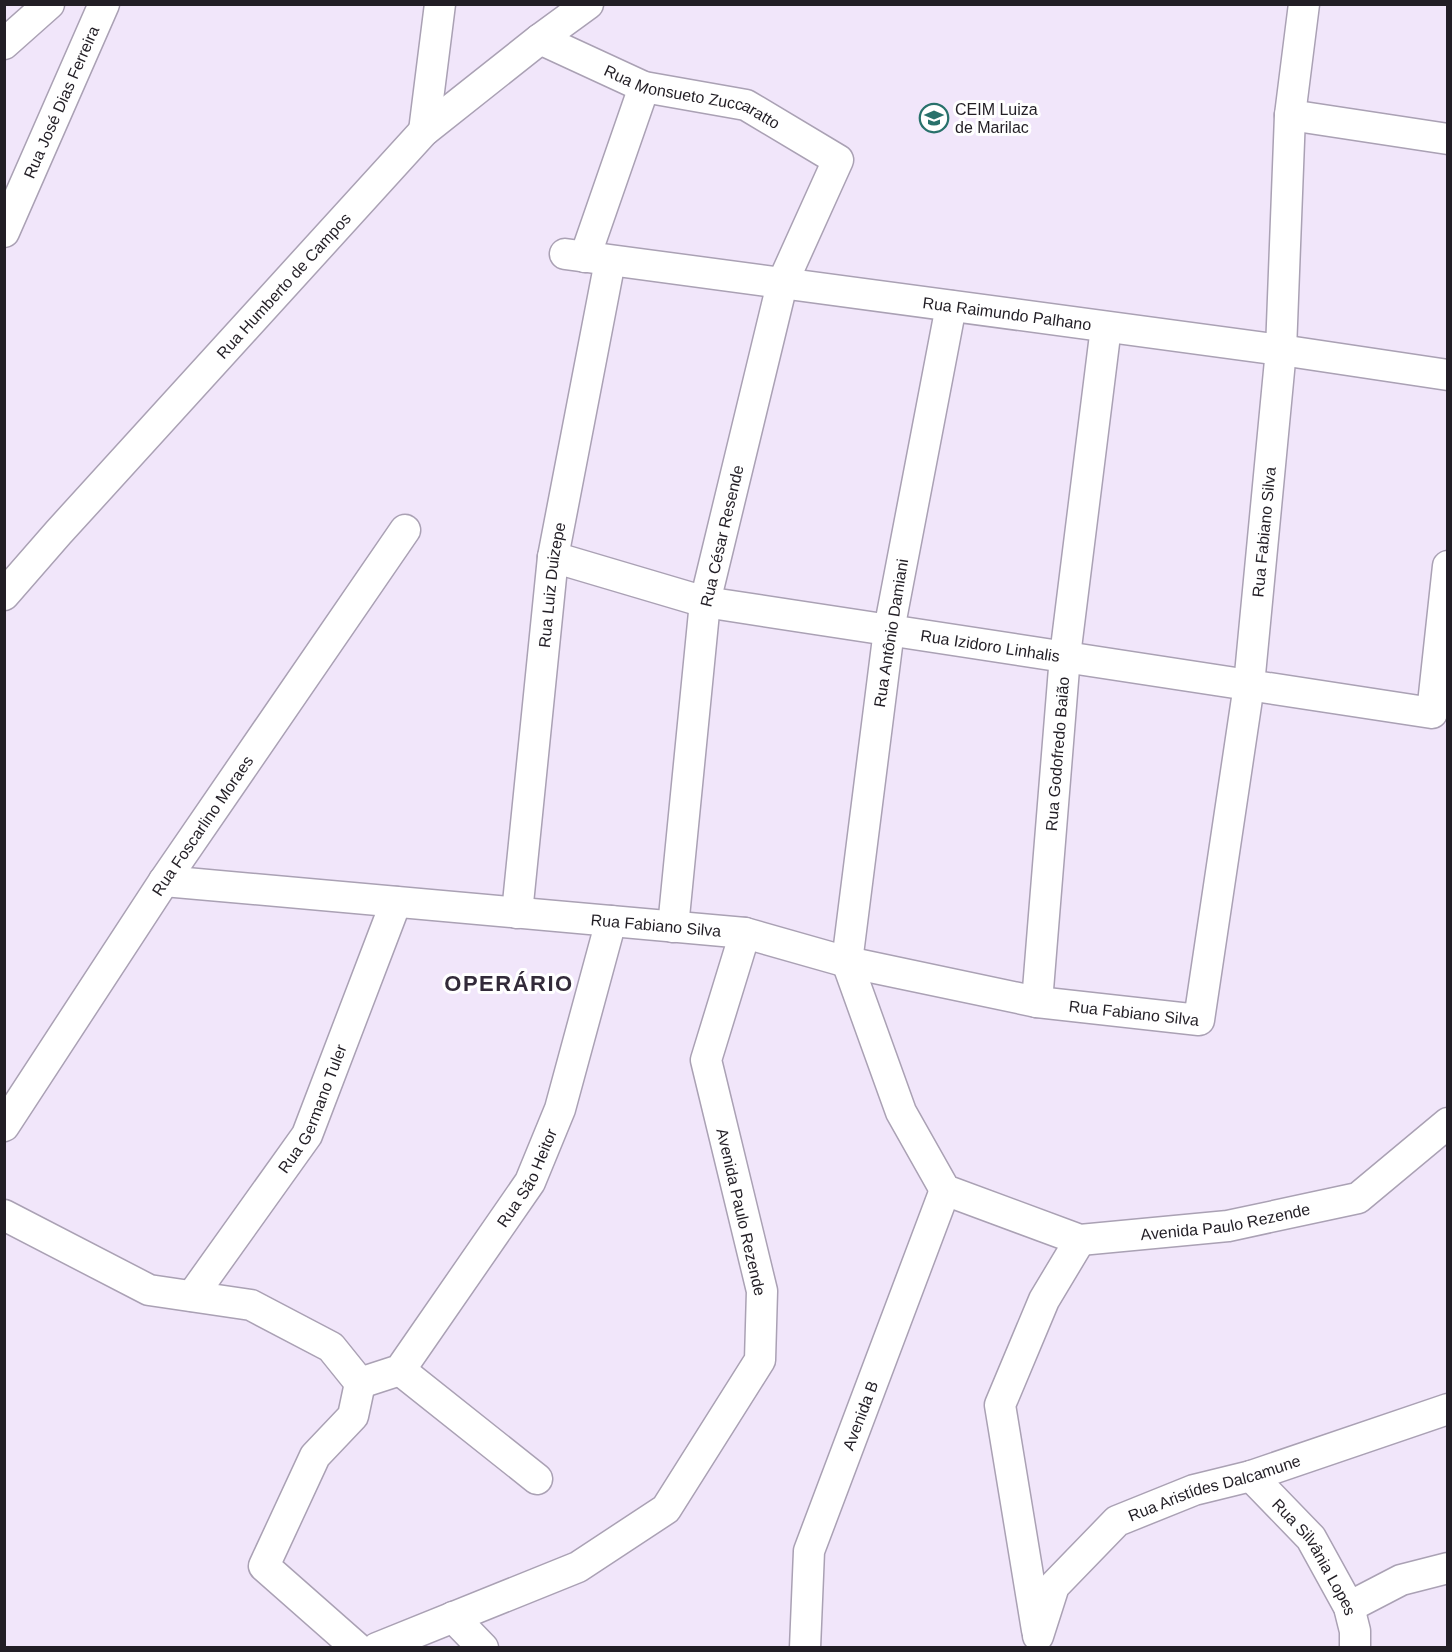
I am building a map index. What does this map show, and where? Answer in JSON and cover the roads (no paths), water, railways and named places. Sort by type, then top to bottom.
[{"type":"street","points":[[4,44],[49,4]]},
{"type":"street","name":"Rua José Dias Ferreira","points":[[4,232],[104,4]]},
{"type":"street","points":[[424,131],[440,4]]},
{"type":"street","name":"Rua Humberto de Campos","points":[[4,595],[424,131],[588,4]]},
{"type":"street","name":"Rua Fabiano Silva","points":[[164,881],[745,933],[847,962],[1037,1002],[1199,1020],[1249,685],[1281,350],[1290,115],[1304,4]]},
{"type":"street","name":"Rua Monsueto Zuccaratto","points":[[540,39],[644,87],[746,105],[838,160]]},
{"type":"street","points":[[587,257],[644,87]]},
{"type":"street","points":[[1290,115],[1445,134]]},
{"type":"street","name":"Rua César Resende","points":[[673,927],[705,602],[782,284],[838,160]]},
{"type":"street","name":"Rua Raimundo Palhano","points":[[587,257],[1281,350],[1448,375]]},
{"type":"street","name":"Rua Luiz Duizepe","points":[[517,913],[587,257]]},
{"type":"street","name":"Rua Antônio Damiani","points":[[847,962],[889,630],[951,306]]},
{"type":"street","name":"Rua Godofredo Baião","points":[[1037,1002],[1065,656],[1106,327]]},
{"type":"street","name":"Rua Foscarlino Moraes","points":[[4,1126],[164,881],[405,530]]},
{"type":"street","name":"Rua Izidoro Linhalis","points":[[554,557],[705,602],[1432,713],[1448,566]]},
{"type":"street","name":"Rua Germano Tuler","points":[[192,1296],[307,1136],[396,902]]},
{"type":"street","name":"Rua São Heitor","points":[[400,1370],[530,1182],[560,1109],[611,921]]},
{"type":"street","name":"Avenida Paulo Rezende","points":[[377,1647],[578,1567],[666,1509],[760,1360],[762,1291],[706,1060],[745,933]]},
{"type":"street","points":[[847,962],[901,1112],[945,1190]]},
{"type":"street","name":"Avenida Paulo Rezende","points":[[945,1190],[1080,1240],[1228,1226],[1358,1198],[1448,1123]]},
{"type":"street","name":"Avenida B","points":[[805,1647],[809,1551],[945,1190]]},
{"type":"street","points":[[4,1215],[149,1290],[251,1305],[331,1347],[360,1383]]},
{"type":"street","points":[[1040,1642],[1000,1406],[1044,1300],[1080,1240]]},
{"type":"street","points":[[360,1383],[400,1370],[537,1479]]},
{"type":"street","points":[[357,1647],[264,1566],[315,1456],[353,1416],[360,1383]]},
{"type":"street","name":"Rua Aristídes Dalcamune","points":[[1040,1642],[1054,1586],[1116,1521],[1194,1490],[1251,1476],[1448,1409]]},
{"type":"street","name":"Rua Silvânia Lopes","points":[[1251,1476],[1311,1538],[1349,1607],[1355,1631],[1355,1647]]},
{"type":"street","points":[[1349,1607],[1401,1580],[1448,1568]]},
{"type":"street","points":[[453,1617],[483,1647]]},
{"type":"place","name":"CEIM Luiza de Marilac","points":[[934,118]]},
{"type":"district","name":"OPERÁRIO","points":[[509,983]]}]
